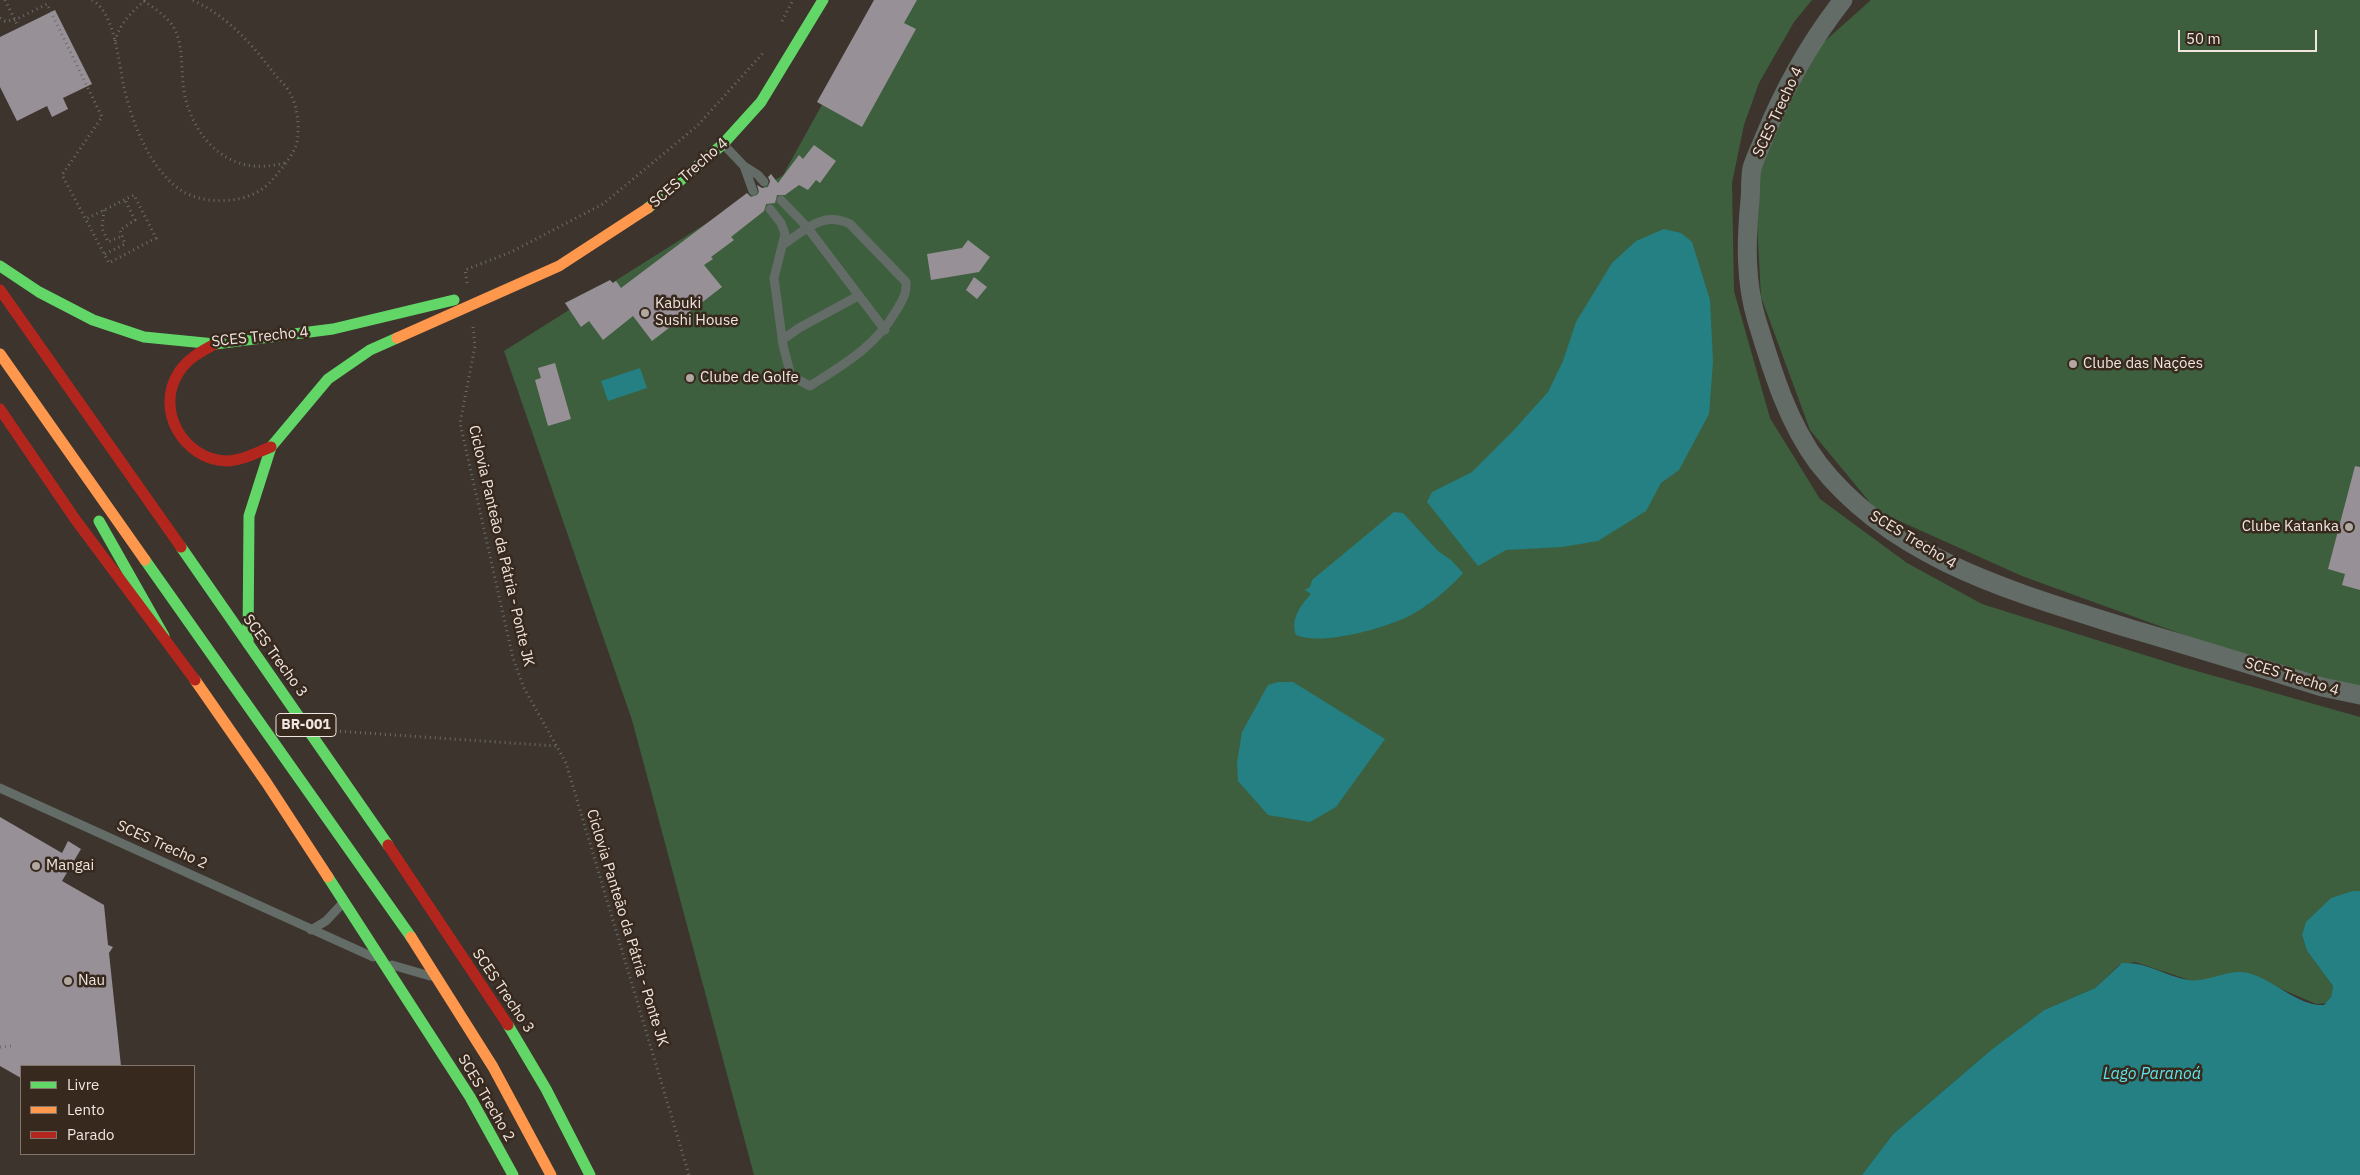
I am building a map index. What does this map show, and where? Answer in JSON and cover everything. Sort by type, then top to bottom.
[{"type":"main road","name":"SCES Trecho 4","points":[[248,644],[249,516],[271,447],[309,400],[335,374],[370,350],[469,302],[559,266],[606,238],[644,212],[723,144],[769,91],[823,0]]},
{"type":"main road","name":"SCES Trecho 4","points":[[0,266],[39,292],[93,320],[144,337],[215,344],[333,329],[469,302]]},
{"type":"main road","name":"SCES Trecho 3","points":[[0,290],[309,729],[531,1060],[590,1175]]},
{"type":"main road","points":[[215,344],[196,354],[178,373],[171,398],[170,413],[175,430],[190,448],[206,458],[228,461],[271,447]]},
{"type":"main road","name":"BR-001","points":[[0,354],[351,849],[437,978],[501,1083],[551,1175]]},
{"type":"main road","points":[[3,414],[130,595],[164,636],[266,782],[384,961]]},
{"type":"main road","points":[[71,456],[104,532],[164,636]]},
{"type":"main road","name":"SCES Trecho 2","points":[[384,961],[470,1097],[513,1175]]},
{"type":"street","name":"SCES Trecho 4","points":[[1843,0],[1829,18],[1797,69],[1775,112],[1752,168],[1748,227],[1750,290],[1764,345],[1789,412],[1819,463],[1853,499],[1880,522],[1940,560],[1988,581],[2021,594],[2331,690],[2360,695]]},
{"type":"lane","points":[[723,144],[744,166],[758,175],[764,182]]},
{"type":"lane","points":[[744,166],[753,191]]},
{"type":"lane","points":[[781,200],[807,227],[885,330]]},
{"type":"lane","points":[[770,209],[781,223],[785,234],[774,278],[782,340],[791,376],[810,386],[864,350],[885,330],[905,296],[906,289],[903,278],[850,224],[839,219],[830,218],[807,227],[784,244]]},
{"type":"lane","points":[[782,340],[799,328],[858,296]]},
{"type":"lane","points":[[0,430],[3,414]]},
{"type":"lane","name":"SCES Trecho 2","points":[[0,788],[359,953],[437,978]]},
{"type":"lane","points":[[311,930],[331,917],[344,900]]},
{"type":"path","points":[[4,0],[18,26]]},
{"type":"path","points":[[92,0],[97,3],[107,20],[115,41],[124,88],[137,129],[166,178],[183,191],[198,197],[226,201],[264,188],[286,163],[294,153],[298,134],[297,114],[290,93],[251,43],[207,7],[192,0]]},
{"type":"path","points":[[115,41],[118,31],[130,14],[145,0],[172,25],[179,39],[187,106],[195,124],[213,148],[235,162],[254,166],[286,163]]},
{"type":"path","points":[[781,23],[793,0]]},
{"type":"path","points":[[0,18],[5,21],[15,20],[47,4],[102,117],[62,175],[105,254],[110,262],[156,238],[134,195],[86,219]]},
{"type":"path","points":[[459,286],[467,283],[465,270],[511,252],[603,204],[697,126],[770,45]]},
{"type":"path","points":[[105,254],[124,244],[120,230],[135,220],[125,200]]},
{"type":"path","points":[[104,210],[102,228],[108,242],[122,236]]},
{"type":"path","name":"Ciclovia Panteão da Pátria - Ponte JK","points":[[467,283],[475,346],[460,423],[513,658],[524,688],[566,763],[689,1175]]},
{"type":"path","points":[[309,729],[556,746]]},
{"type":"path","points":[[0,1047],[12,1046]]},
{"type":"green space","points":[[880,0],[1812,0],[1794,22],[1759,83],[1744,125],[1732,183],[1734,291],[1770,418],[1820,499],[1907,563],[1982,604],[2186,668],[2360,717],[2360,891],[2353,891],[2302,935],[2307,951],[2333,986],[2328,1003],[2316,1004],[2242,972],[2201,980],[2189,980],[2135,962],[2119,965],[2095,988],[2044,1010],[1991,1050],[1893,1134],[1862,1175],[754,1175],[632,720],[504,351],[783,175]]},
{"type":"green space","name":"Clube das Nações","points":[[1871,0],[2360,0],[2360,699],[2022,576],[1877,511],[1810,430],[1761,297],[1754,169],[1807,57]]},
{"type":"water","points":[[1664,229],[1681,233],[1692,242],[1710,300],[1713,362],[1709,414],[1679,470],[1661,483],[1646,511],[1598,541],[1562,547],[1506,550],[1478,566],[1427,502],[1432,492],[1472,472],[1514,430],[1548,392],[1563,361],[1576,322],[1612,263],[1636,241]]},
{"type":"water","points":[[640,368],[647,388],[608,401],[601,381]]},
{"type":"water","points":[[1394,512],[1403,513],[1438,551],[1451,560],[1463,573],[1451,586],[1429,604],[1405,618],[1350,635],[1320,639],[1296,635],[1295,618],[1311,594],[1305,590],[1310,587],[1312,580]]},
{"type":"water","points":[[1278,682],[1293,682],[1385,739],[1336,807],[1310,822],[1268,815],[1238,781],[1237,763],[1242,732],[1268,685]]},
{"type":"water","name":"Lago Paranoá","points":[[2353,891],[2360,891],[2360,1175],[1862,1175],[1893,1134],[1991,1050],[2044,1010],[2095,988],[2122,963],[2132,963],[2148,967],[2189,980],[2235,972],[2252,974],[2303,1001],[2324,1005],[2331,997],[2333,986],[2307,951],[2302,935],[2306,922],[2331,898]]},
{"type":"building","points":[[874,0],[917,0],[904,23],[916,29],[862,127],[817,102]]},
{"type":"building","points":[[55,10],[92,84],[63,98],[68,109],[52,117],[47,106],[17,121],[0,87],[0,37]]},
{"type":"building","points":[[814,145],[836,161],[820,183],[816,180],[808,190],[799,185],[785,195],[777,195],[775,203],[766,204],[764,211],[731,237],[734,240],[711,257],[713,259],[704,265],[722,287],[652,341],[633,316],[603,340],[589,321],[581,327],[565,303],[610,280],[613,283],[616,281],[621,288],[747,193],[751,197],[757,195],[759,192],[757,185],[762,188],[768,187],[770,181],[768,177],[771,174],[778,183],[799,155],[803,159]]},
{"type":"building","points":[[968,240],[990,257],[979,272],[931,280],[927,254],[962,248]]},
{"type":"building","points":[[974,277],[987,287],[977,299],[966,290]]},
{"type":"building","points":[[555,363],[571,419],[548,426],[535,380],[541,378],[538,368]]},
{"type":"building","name":"Clube Katanka","points":[[2355,466],[2360,467],[2360,590],[2342,585],[2345,574],[2328,569]]},
{"type":"building","name":"Nau","points":[[0,817],[62,853],[68,841],[81,849],[62,881],[104,905],[108,945],[113,947],[109,953],[121,1065],[20,1065],[20,1077],[0,1066]]},
{"type":"traffic: fast","points":[[648,208],[723,144],[761,102],[823,0]]},
{"type":"traffic: fast","points":[[0,266],[39,292],[93,320],[144,337],[215,344],[333,329],[454,300]]},
{"type":"traffic: fast","points":[[248,644],[249,516],[271,447],[328,379],[370,350],[397,338]]},
{"type":"traffic: fast","points":[[99,521],[164,636]]},
{"type":"traffic: fast","points":[[181,547],[388,845]]},
{"type":"traffic: fast","points":[[145,560],[411,937]]},
{"type":"traffic: fast","points":[[328,877],[470,1097],[513,1175]]},
{"type":"traffic: fast","points":[[508,1025],[546,1089],[590,1175]]},
{"type":"traffic: slow","points":[[397,338],[559,266],[648,208]]},
{"type":"traffic: slow","points":[[0,354],[145,560]]},
{"type":"traffic: slow","points":[[195,680],[266,782],[328,877]]},
{"type":"traffic: slow","points":[[411,937],[493,1067],[551,1175]]},
{"type":"traffic: jam","points":[[0,290],[181,547]]},
{"type":"traffic: jam","points":[[215,344],[190,359],[179,372],[172,387],[170,402],[172,417],[177,430],[186,442],[198,452],[212,458],[227,461],[244,458],[271,447]]},
{"type":"traffic: jam","points":[[0,409],[75,519],[195,680]]},
{"type":"traffic: jam","points":[[388,845],[508,1025]]},
{"type":"place","name":"Kabuki Sushi House","points":[[645,313]]},
{"type":"place","name":"Clube das Nações","points":[[2073,364]]},
{"type":"place","name":"Clube de Golfe","points":[[690,378]]},
{"type":"place","name":"Clube Katanka","points":[[2349,527]]},
{"type":"place","name":"Mangai","points":[[36,866]]},
{"type":"place","name":"Nau","points":[[68,981]]}]
